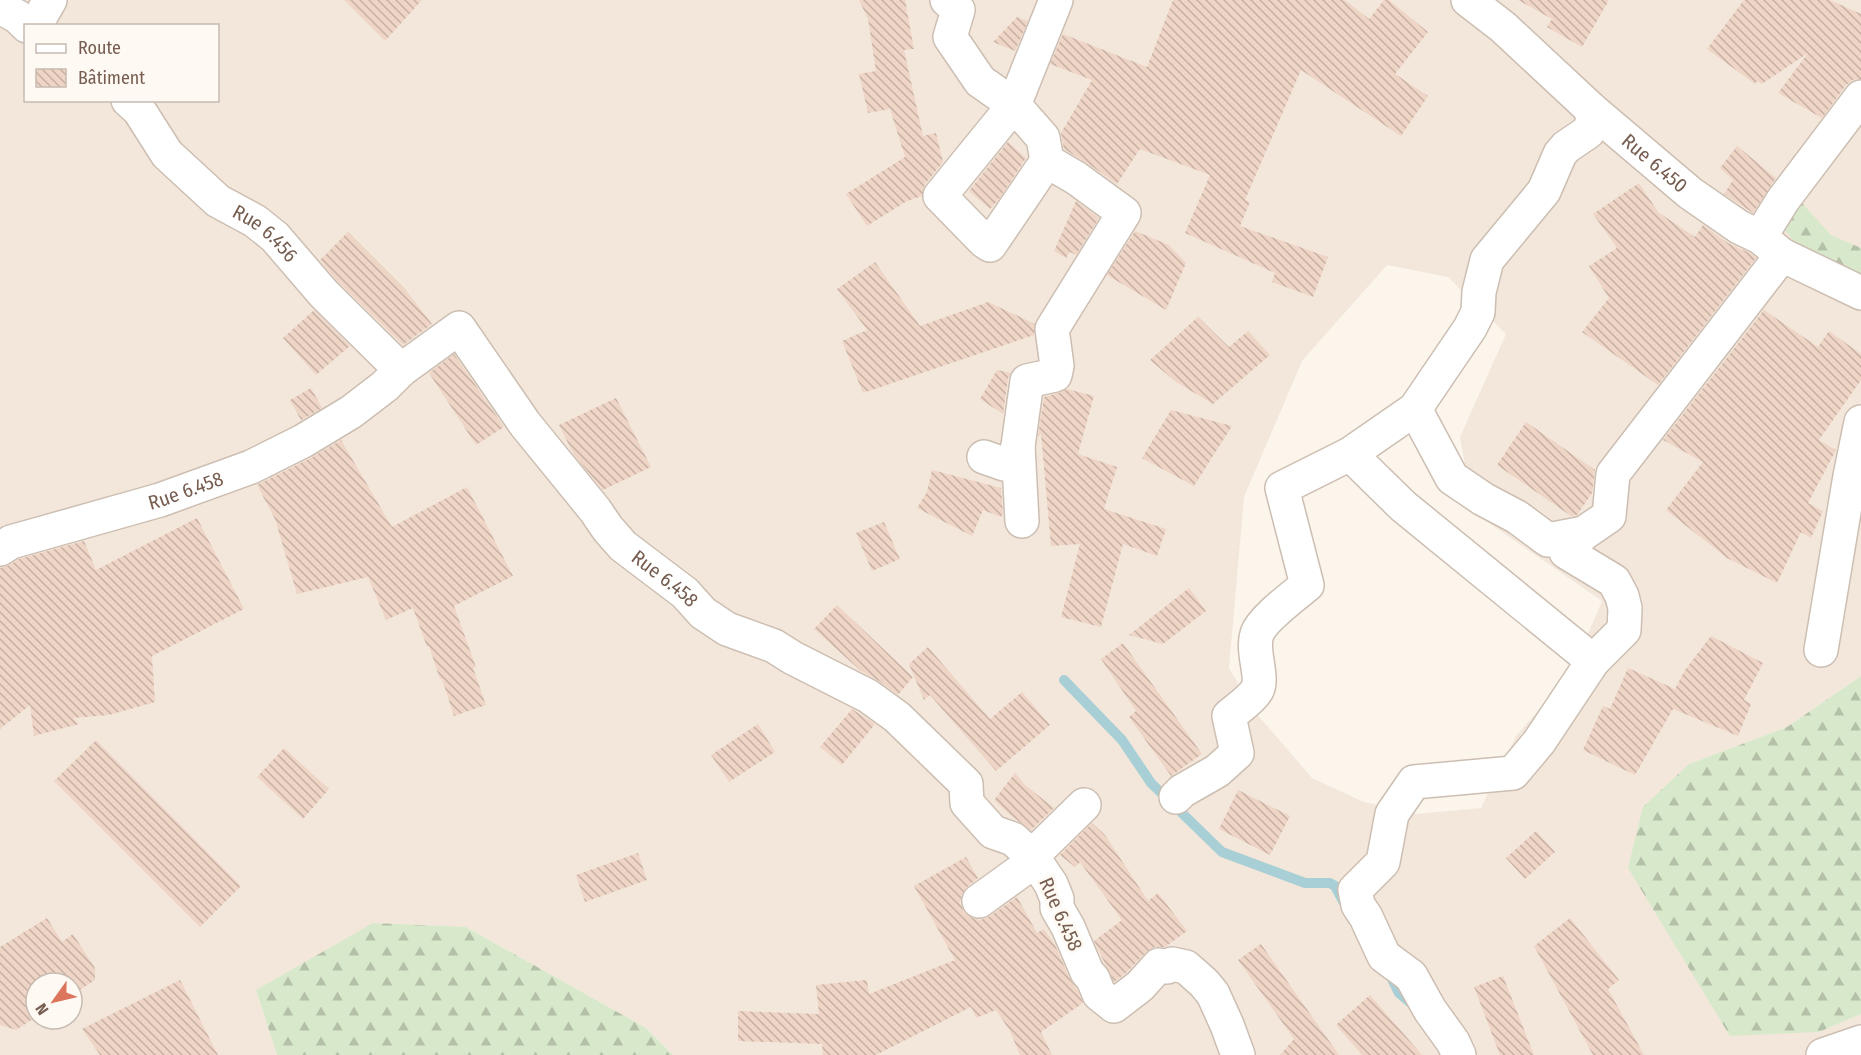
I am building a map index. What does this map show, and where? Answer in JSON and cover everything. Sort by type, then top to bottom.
[{"type":"street","points":[[40,24],[39,19],[50,0]]},
{"type":"street","points":[[947,0],[958,10],[950,37],[980,81],[1014,105],[1043,138],[1047,161],[990,245],[940,196],[1014,105],[1056,0]]},
{"type":"street","name":"Rue 6.450","points":[[1468,0],[1503,27],[1591,109],[1690,193],[1771,246],[1861,293]]},
{"type":"street","points":[[0,7],[18,17],[25,24]]},
{"type":"street","points":[[1459,1055],[1411,976],[1384,956],[1358,904],[1355,890],[1383,862],[1392,814],[1414,782],[1513,773],[1539,742],[1593,661],[1624,630],[1625,608],[1614,581],[1566,552],[1584,533],[1609,516],[1613,474],[1771,246],[1783,200],[1861,97]]},
{"type":"street","name":"Rue 6.456","points":[[130,102],[139,110],[167,154],[218,201],[255,221],[275,237],[324,294],[400,370]]},
{"type":"street","points":[[1176,797],[1182,791],[1217,771],[1237,753],[1229,716],[1255,693],[1258,687],[1256,638],[1258,631],[1277,610],[1307,585],[1282,488],[1350,454],[1415,409],[1470,328],[1478,312],[1479,292],[1487,260],[1544,191],[1560,154],[1588,132],[1593,122],[1591,109]]},
{"type":"street","points":[[984,457],[1004,464],[1015,460],[1027,381],[1054,375],[1057,366],[1052,329],[1124,213],[1076,178],[1047,161]]},
{"type":"street","name":"Rue 6.458","points":[[0,549],[11,542],[160,500],[251,467],[303,441],[351,412],[385,386],[400,370],[459,328],[525,424],[623,546],[685,593],[703,614],[727,629],[774,646],[868,696],[897,717],[966,784],[967,803],[993,832],[1013,839],[1032,856],[1051,884],[1057,899],[1057,908],[1099,994],[1114,1006],[1140,986],[1159,965],[1167,967],[1172,964],[1186,967],[1213,994],[1238,1055]]},
{"type":"street","points":[[1415,409],[1452,478],[1483,499],[1516,517],[1548,540],[1584,533]]},
{"type":"street","points":[[1821,650],[1861,422]]},
{"type":"street","points":[[1018,446],[1022,521]]},
{"type":"street","points":[[1350,454],[1403,506],[1593,661]]},
{"type":"street","points":[[979,901],[1022,870],[1032,856],[1084,806]]},
{"type":"street","points":[[1823,1055],[1861,1042]]},
{"type":"shaded area","points":[[0,0],[1861,0],[1861,676],[1787,727],[1689,764],[1819,1032],[1861,1014],[1861,1055],[673,1055],[646,1028],[466,927],[256,990],[277,1055],[0,1055]],"holes":[[[1387,265],[1448,277],[1506,334],[1460,437],[1473,512],[1602,601],[1571,673],[1516,736],[1481,808],[1416,814],[1364,802],[1312,778],[1256,713],[1229,668],[1244,497],[1302,361]]]},
{"type":"green space","points":[[1801,202],[1831,235],[1861,248],[1861,284],[1796,244],[1782,226]]},
{"type":"green space","points":[[1861,676],[1861,1014],[1819,1032],[1730,1036],[1628,868],[1643,807],[1689,764],[1787,727]]},
{"type":"green space","points":[[373,923],[466,927],[646,1028],[673,1055],[277,1055],[256,990]]},
{"type":"building","points":[[344,0],[422,0],[385,41]]},
{"type":"building","points":[[859,0],[905,0],[914,49],[904,50],[923,136],[936,133],[943,162],[925,184],[922,196],[907,201],[867,226],[846,194],[905,157],[890,109],[868,113],[859,74],[876,71],[868,19]]},
{"type":"building","points":[[1173,0],[1345,0],[1369,19],[1384,0],[1389,0],[1428,32],[1395,74],[1428,96],[1401,136],[1301,70],[1245,200],[1250,202],[1240,226],[1328,257],[1313,297],[1272,282],[1275,273],[1185,233],[1210,175],[1140,149],[1117,184],[1064,149],[1061,133],[1092,80],[1050,64],[1063,34],[1147,67]]},
{"type":"building","points":[[1518,0],[1609,0],[1582,47],[1547,27],[1552,19]]},
{"type":"building","points":[[1744,0],[1830,0],[1861,14],[1861,79],[1853,80],[1846,85],[1822,118],[1778,93],[1808,53],[1762,84],[1757,81],[1755,84],[1707,49]]},
{"type":"building","points":[[1017,17],[1028,21],[1015,51],[993,42]]},
{"type":"building","points":[[1008,142],[1026,158],[990,209],[969,191]]},
{"type":"building","points":[[1737,146],[1776,178],[1753,213],[1724,194],[1733,180],[1720,168]]},
{"type":"building","points":[[1639,183],[1658,212],[1695,237],[1703,225],[1728,243],[1756,258],[1658,385],[1582,332],[1609,298],[1589,266],[1617,248],[1593,214]]},
{"type":"building","points":[[1076,201],[1099,218],[1076,255],[1070,252],[1066,258],[1054,251]]},
{"type":"building","points":[[1135,231],[1169,245],[1186,263],[1166,310],[1107,275]]},
{"type":"building","points":[[348,232],[405,289],[432,324],[403,345],[337,281],[320,260]]},
{"type":"building","points":[[875,262],[920,326],[988,302],[1035,324],[1034,335],[863,393],[842,341],[867,330],[837,289]]},
{"type":"building","points":[[314,310],[350,346],[316,375],[283,338]]},
{"type":"building","points":[[1764,310],[1818,347],[1829,331],[1861,354],[1861,380],[1819,440],[1836,450],[1808,503],[1823,511],[1811,538],[1801,532],[1777,583],[1727,558],[1666,510],[1703,462],[1663,440]]},
{"type":"building","points":[[1198,317],[1229,347],[1248,331],[1270,355],[1213,404],[1176,382],[1150,360]]},
{"type":"building","points":[[454,354],[504,427],[476,445],[429,373]]},
{"type":"building","points":[[997,370],[1011,373],[1008,378],[1003,414],[980,399]]},
{"type":"building","points":[[311,388],[322,408],[301,420],[290,400]]},
{"type":"building","points":[[1067,389],[1094,396],[1078,454],[1117,467],[1104,509],[1166,529],[1157,556],[1123,544],[1101,627],[1061,617],[1080,544],[1051,546],[1041,434],[1038,436],[1044,397]]},
{"type":"building","points":[[616,398],[651,467],[603,490],[574,455],[559,425]]},
{"type":"building","points":[[1171,410],[1232,426],[1194,486],[1142,458]]},
{"type":"building","points":[[1526,422],[1595,470],[1592,493],[1577,515],[1571,516],[1497,465]]},
{"type":"building","points":[[341,440],[392,527],[467,487],[513,576],[454,606],[476,667],[473,668],[486,705],[454,716],[442,679],[440,679],[413,608],[386,620],[368,577],[297,594],[275,519],[257,485]]},
{"type":"building","points":[[932,470],[1001,488],[1003,513],[1001,517],[983,510],[972,536],[917,508],[927,492]]},
{"type":"building","points":[[197,518],[244,609],[152,656],[155,702],[109,715],[73,718],[79,724],[34,736],[30,705],[0,729],[0,568],[19,559],[84,541],[96,570]]},
{"type":"building","points":[[884,522],[900,559],[872,571],[856,533]]},
{"type":"building","points":[[1189,588],[1206,611],[1163,644],[1129,635]]},
{"type":"building","points":[[837,605],[913,677],[898,695],[861,671],[814,629]]},
{"type":"building","points":[[1711,636],[1763,663],[1744,700],[1751,704],[1738,736],[1673,709],[1635,775],[1583,750],[1603,706],[1610,709],[1628,668],[1675,689],[1685,670]]},
{"type":"building","points":[[1123,643],[1202,754],[1171,776],[1129,717],[1136,711],[1101,659]]},
{"type":"building","points":[[928,647],[990,719],[1022,692],[1050,725],[996,771],[930,695],[924,700],[909,664]]},
{"type":"building","points":[[852,709],[875,724],[842,765],[820,747]]},
{"type":"building","points":[[758,724],[775,752],[729,782],[711,755]]},
{"type":"building","points":[[96,740],[241,886],[200,927],[54,781]]},
{"type":"building","points":[[284,748],[329,789],[303,819],[257,777]]},
{"type":"building","points":[[1015,773],[1025,785],[1054,808],[1031,830],[994,800]]},
{"type":"building","points":[[1238,790],[1290,816],[1270,855],[1219,829]]},
{"type":"building","points":[[1092,823],[1105,835],[1148,901],[1158,893],[1187,931],[1165,947],[1154,947],[1146,952],[1114,982],[1094,941],[1122,920],[1080,862],[1075,867],[1060,855]]},
{"type":"building","points":[[1536,831],[1555,852],[1525,879],[1506,858]]},
{"type":"building","points":[[638,853],[647,880],[585,902],[576,875]]},
{"type":"building","points":[[966,857],[978,878],[962,894],[960,903],[964,912],[972,918],[981,920],[1017,897],[1037,933],[1044,929],[1055,945],[1077,989],[1083,1003],[1041,1032],[1052,1055],[1020,1055],[1010,1031],[996,1010],[976,1018],[971,1007],[876,1055],[823,1055],[822,1044],[738,1041],[738,1011],[819,1014],[816,985],[867,980],[869,994],[955,960],[914,886]]},
{"type":"building","points":[[47,918],[62,942],[73,934],[95,968],[95,980],[84,987],[84,971],[24,971],[24,1025],[16,1030],[0,1025],[0,947]]},
{"type":"building","points":[[1570,918],[1619,980],[1608,989],[1644,1055],[1593,1055],[1534,946]]},
{"type":"building","points":[[1261,944],[1339,1055],[1280,1055],[1294,1039],[1238,960]]},
{"type":"building","points":[[1503,976],[1534,1055],[1500,1055],[1474,987]]},
{"type":"building","points":[[180,980],[218,1055],[100,1055],[83,1031],[84,1028]]},
{"type":"building","points":[[1370,995],[1422,1055],[1362,1055],[1336,1025]]},
{"type":"waterway","points":[[1064,680],[1122,740],[1151,783],[1222,852],[1305,883],[1330,883],[1335,886],[1345,905]]},
{"type":"waterway","points":[[1389,973],[1399,993],[1413,1005]]}]
